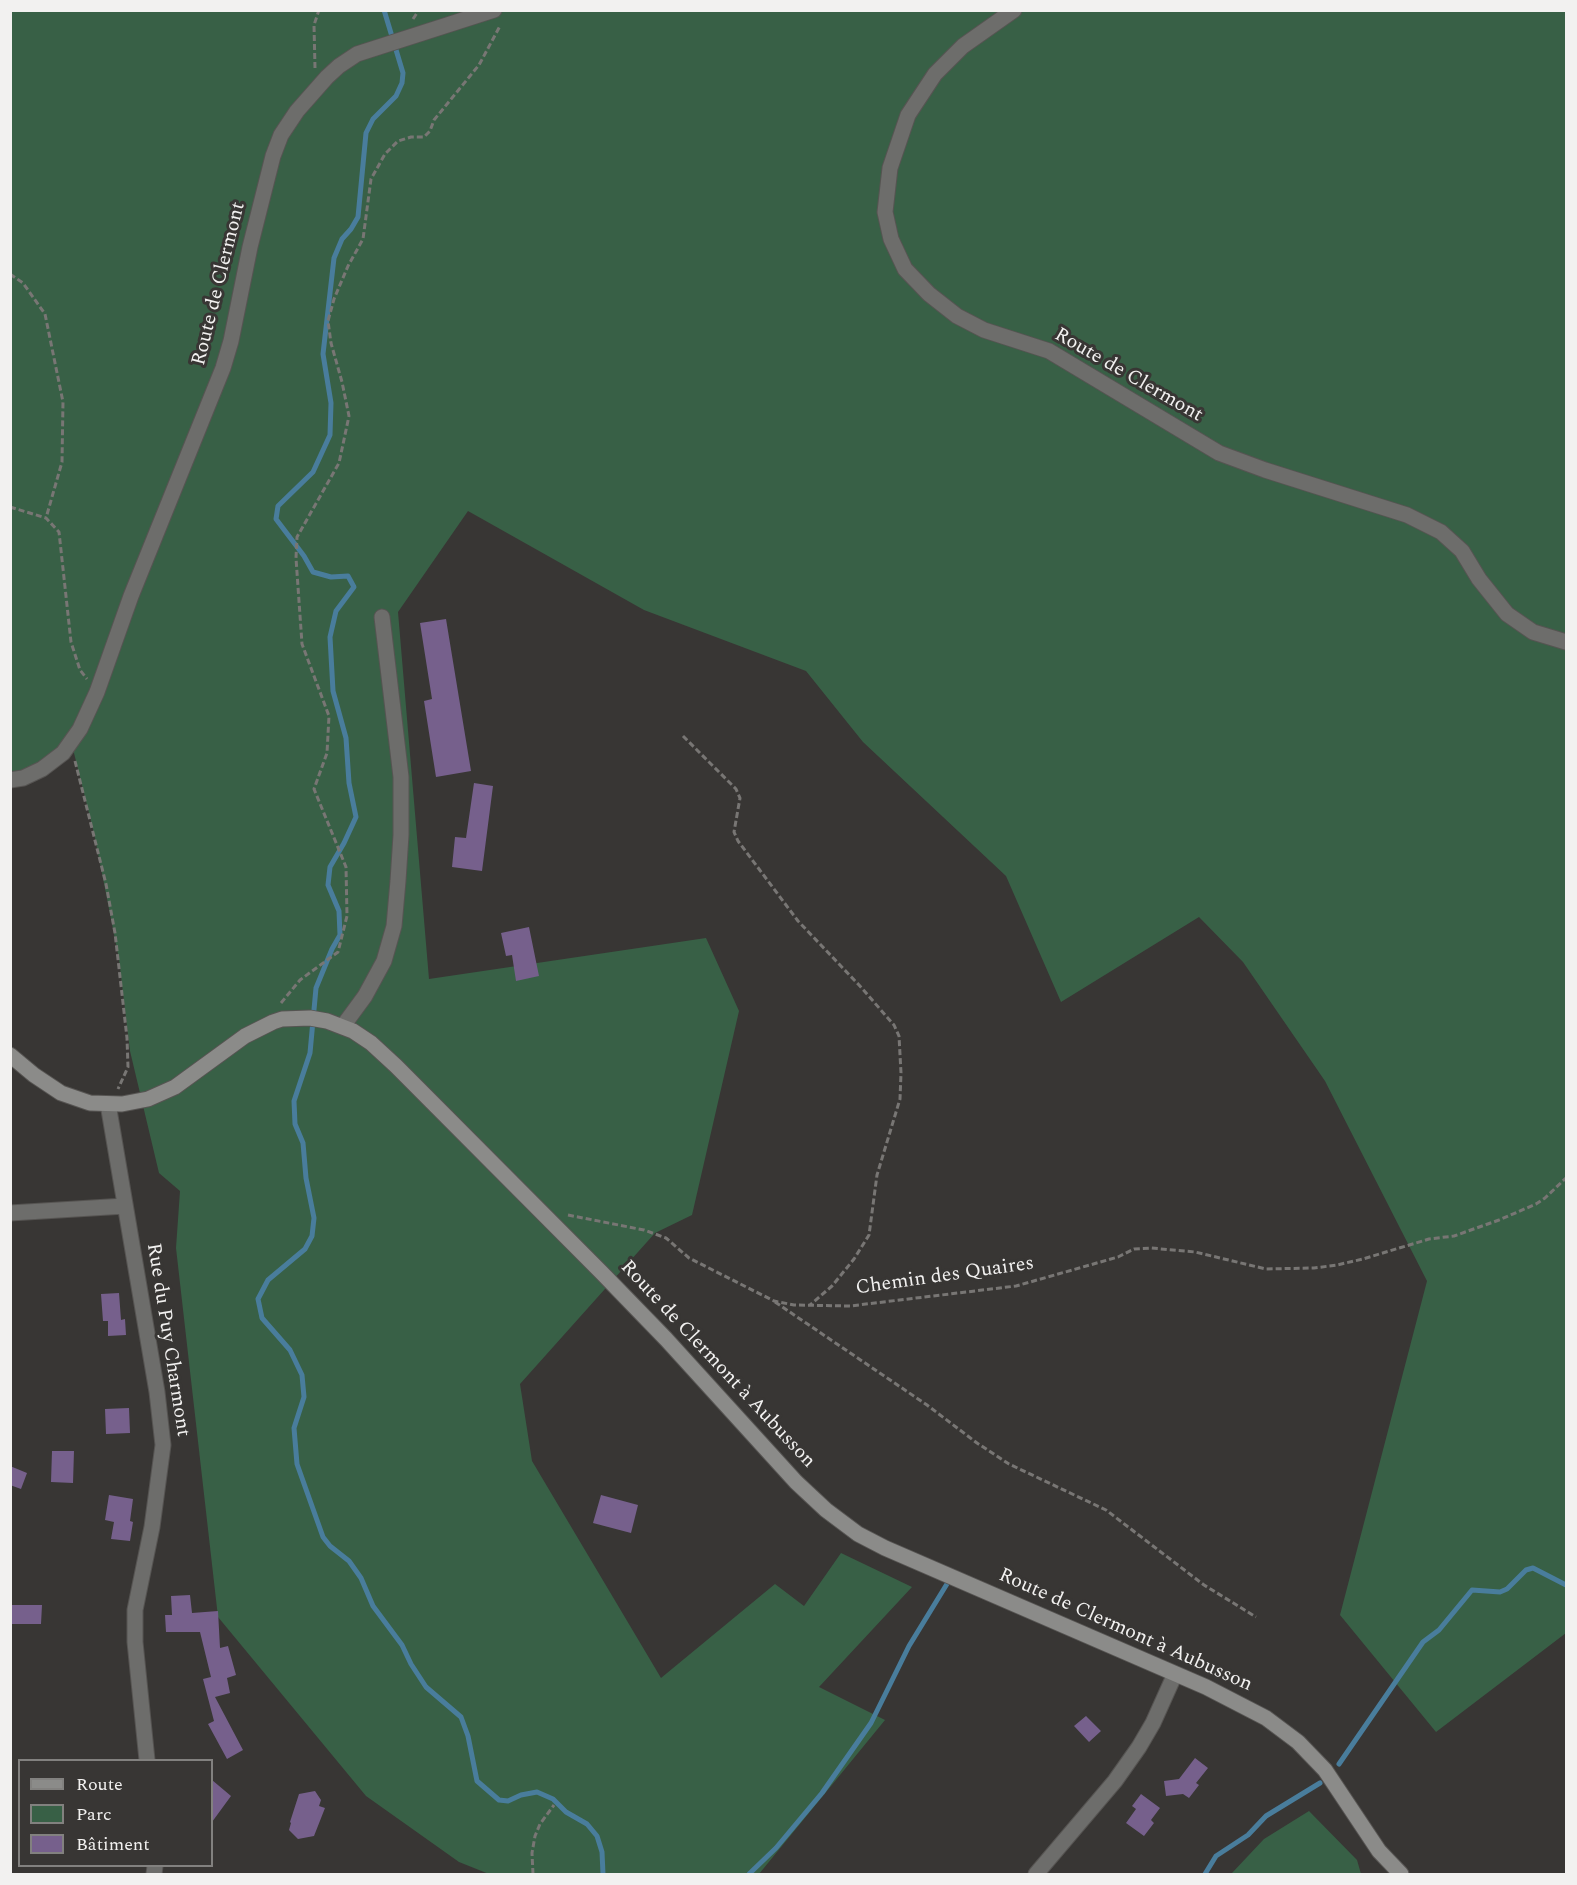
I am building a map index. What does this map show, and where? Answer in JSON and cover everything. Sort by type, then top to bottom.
[{"type":"main road","name":"Route de Clermont à Aubusson","points":[[10,1055],[61,1093],[80,1100],[108,1104],[129,1103],[162,1094],[184,1081],[234,1043],[263,1025],[282,1019],[310,1018],[343,1026],[362,1036],[387,1058],[634,1305],[796,1482],[841,1522],[858,1534],[913,1561],[1248,1707],[1282,1729],[1325,1770],[1380,1851],[1401,1875]]},
{"type":"street","name":"Route de Clermont","points":[[1014,10],[963,46],[935,74],[908,115],[890,168],[885,212],[891,239],[905,269],[929,294],[957,316],[984,330],[1049,351],[1219,453],[1407,515],[1441,532],[1462,551],[1479,579],[1507,614],[1533,632],[1566,642]]},
{"type":"street","name":"Route de Clermont","points":[[10,780],[22,778],[42,769],[63,753],[80,729],[97,692],[124,615],[229,350],[247,258],[273,156],[281,135],[315,90],[339,66],[357,54],[402,38],[498,15]]},
{"type":"street","points":[[343,1026],[365,996],[384,962],[394,926],[401,835],[401,777],[382,617]]},
{"type":"street","name":"Rue du Puy Charmont","points":[[108,1104],[157,1392],[163,1445],[152,1527],[135,1610],[135,1642],[147,1759]]},
{"type":"street","points":[[10,1213],[125,1206]]},
{"type":"street","points":[[1036,1875],[1115,1781],[1139,1748],[1175,1674]]},
{"type":"path","points":[[315,90],[314,25],[319,10]]},
{"type":"path","points":[[263,1025],[300,980],[338,952],[347,916],[346,867],[314,789],[327,753],[330,716],[302,645],[296,558],[297,537],[339,463],[349,416],[342,382],[330,344],[328,321],[344,274],[363,239],[371,179],[385,154],[398,141],[411,136],[424,137],[430,131],[434,120],[479,65],[498,15]]},
{"type":"path","points":[[10,274],[22,283],[45,314],[63,402],[62,462],[46,518]]},
{"type":"path","points":[[10,507],[46,518],[59,532],[71,642],[80,670],[97,692]]},
{"type":"path","points":[[683,736],[736,789],[740,798],[734,832],[738,842],[798,921],[859,985],[894,1025],[899,1036],[902,1072],[900,1099],[877,1175],[868,1235],[854,1259],[832,1286],[809,1305]]},
{"type":"path","points":[[71,742],[108,894],[115,933],[127,1038],[128,1067],[119,1088],[108,1104]]},
{"type":"path","name":"Chemin des Quaires","points":[[537,1209],[644,1230],[666,1238],[690,1258],[774,1300],[809,1305],[850,1306],[1016,1286],[1118,1257],[1134,1249],[1151,1248],[1195,1252],[1266,1269],[1337,1265],[1429,1239],[1454,1236],[1499,1220],[1536,1204],[1566,1178]]},
{"type":"path","points":[[774,1300],[1009,1464],[1106,1510],[1204,1585],[1256,1617]]},
{"type":"path","points":[[533,1875],[532,1853],[535,1836],[540,1824],[554,1805]]},
{"type":"green space","points":[[10,11],[1566,11],[1566,1633],[1436,1732],[1340,1615],[1427,1281],[1325,1081],[1243,962],[1199,917],[1061,1002],[1006,876],[863,742],[806,671],[644,610],[468,511],[398,612],[429,979],[706,938],[739,1011],[692,1215],[655,1233],[520,1384],[532,1461],[661,1678],[775,1584],[804,1606],[841,1553],[912,1587],[819,1687],[885,1720],[759,1874],[489,1874],[459,1862],[366,1796],[218,1617],[176,1248],[180,1191],[159,1173],[130,1051],[119,959],[94,833],[71,741],[11,781]]},
{"type":"green space","points":[[1309,1811],[1357,1860],[1361,1874],[1232,1873],[1264,1839]]},
{"type":"building","points":[[446,619],[471,771],[436,777],[424,701],[432,699],[420,623]]},
{"type":"building","points":[[474,783],[493,786],[482,871],[452,867],[455,837],[466,838]]},
{"type":"building","points":[[529,927],[539,976],[516,981],[512,955],[506,956],[501,933]]},
{"type":"building","points":[[119,1293],[121,1320],[125,1319],[126,1335],[108,1336],[108,1321],[103,1321],[101,1294]]},
{"type":"building","points":[[129,1408],[130,1433],[106,1434],[105,1409]]},
{"type":"building","points":[[52,1451],[74,1451],[73,1483],[51,1482]]},
{"type":"building","points":[[10,1466],[27,1473],[21,1489],[10,1485]]},
{"type":"building","points":[[109,1495],[133,1499],[130,1541],[111,1539],[114,1522],[105,1520]]},
{"type":"building","points":[[601,1495],[638,1505],[631,1533],[593,1523]]},
{"type":"building","points":[[190,1595],[192,1613],[218,1611],[220,1648],[228,1646],[236,1675],[227,1678],[230,1693],[215,1697],[243,1750],[227,1759],[208,1724],[214,1721],[203,1679],[211,1677],[200,1632],[166,1632],[165,1615],[172,1615],[171,1596]]},
{"type":"building","points":[[10,1605],[42,1605],[41,1624],[10,1624]]},
{"type":"building","points":[[1086,1716],[1101,1731],[1089,1742],[1074,1726]]},
{"type":"building","points":[[1195,1758],[1208,1768],[1196,1783],[1199,1785],[1189,1798],[1183,1794],[1166,1796],[1164,1781],[1179,1779]]},
{"type":"building","points":[[213,1781],[231,1796],[213,1821]]},
{"type":"building","points":[[315,1791],[321,1800],[319,1806],[325,1808],[314,1836],[298,1839],[289,1830],[299,1794]]},
{"type":"building","points":[[1141,1794],[1160,1808],[1151,1820],[1154,1823],[1144,1836],[1126,1823],[1136,1809],[1132,1806]]},
{"type":"waterway","points":[[384,10],[403,73],[402,83],[396,96],[373,119],[366,133],[358,217],[342,239],[334,258],[323,354],[331,403],[330,435],[313,472],[278,506],[276,519],[313,572],[331,577],[348,576],[354,587],[336,611],[330,637],[333,691],[346,738],[349,783],[356,817],[330,867],[328,885],[339,911],[340,935],[316,988],[310,1053],[294,1101],[295,1124],[303,1143],[306,1178],[314,1218],[312,1236],[305,1249],[268,1280],[258,1299],[262,1318],[290,1350],[302,1375],[304,1397],[294,1428],[297,1464],[323,1537],[330,1546],[349,1561],[361,1578],[373,1606],[402,1645],[426,1687],[461,1717],[468,1736],[477,1781],[499,1800],[508,1801],[521,1795],[537,1792],[553,1799],[566,1812],[587,1824],[597,1836],[602,1852],[603,1874]]},
{"type":"waterway","points":[[1339,1764],[1423,1642],[1439,1630],[1472,1590],[1500,1592],[1507,1589],[1526,1570],[1533,1568],[1566,1585]]},
{"type":"waterway","points":[[749,1874],[776,1848],[822,1793],[871,1723],[909,1646],[950,1579]]},
{"type":"waterway","points":[[1205,1874],[1216,1856],[1248,1835],[1266,1816],[1320,1783]]}]
